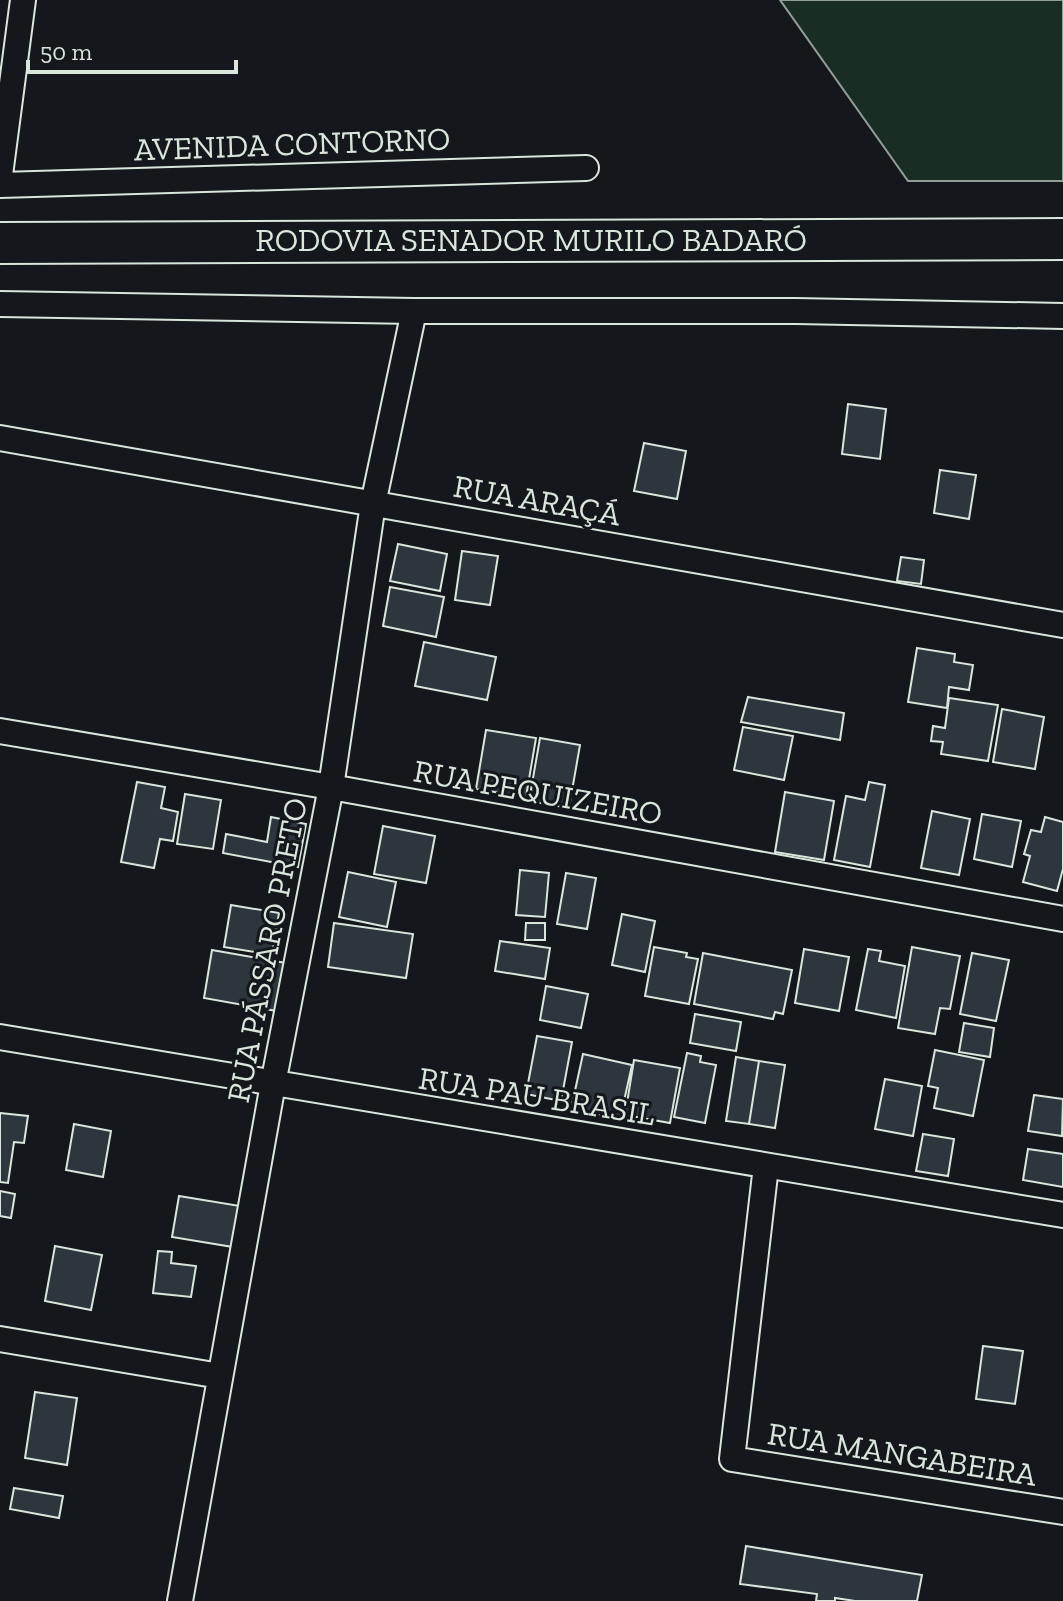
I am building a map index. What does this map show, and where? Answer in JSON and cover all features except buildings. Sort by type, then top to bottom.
[{"type":"main road","name":"RODOVIA SENADOR MURILO BADARÓ","points":[[0,243],[1063,239]]},
{"type":"street","points":[[0,175],[23,0]]},
{"type":"street","name":"AVENIDA CONTORNO","points":[[0,185],[586,168]]},
{"type":"street","points":[[0,304],[414,311],[796,311],[1061,317]]},
{"type":"street","name":"RUA PÁSSARO PRETO","points":[[180,1601],[273,1084],[331,787],[373,504],[414,311]]},
{"type":"street","name":"RUA ARAÇÁ","points":[[0,438],[1063,625]]},
{"type":"street","name":"RUA PEQUIZEIRO","points":[[0,731],[331,787],[1063,919]]},
{"type":"street","name":"RUA PAU BRASIL","points":[[0,1037],[1063,1215]]},
{"type":"street","name":"RUA MANGABEIRA","points":[[766,1166],[732,1459],[1063,1512]]},
{"type":"street","points":[[0,1339],[220,1376]]},
{"type":"green space","points":[[780,0],[1063,0],[1063,181],[908,181]]}]
